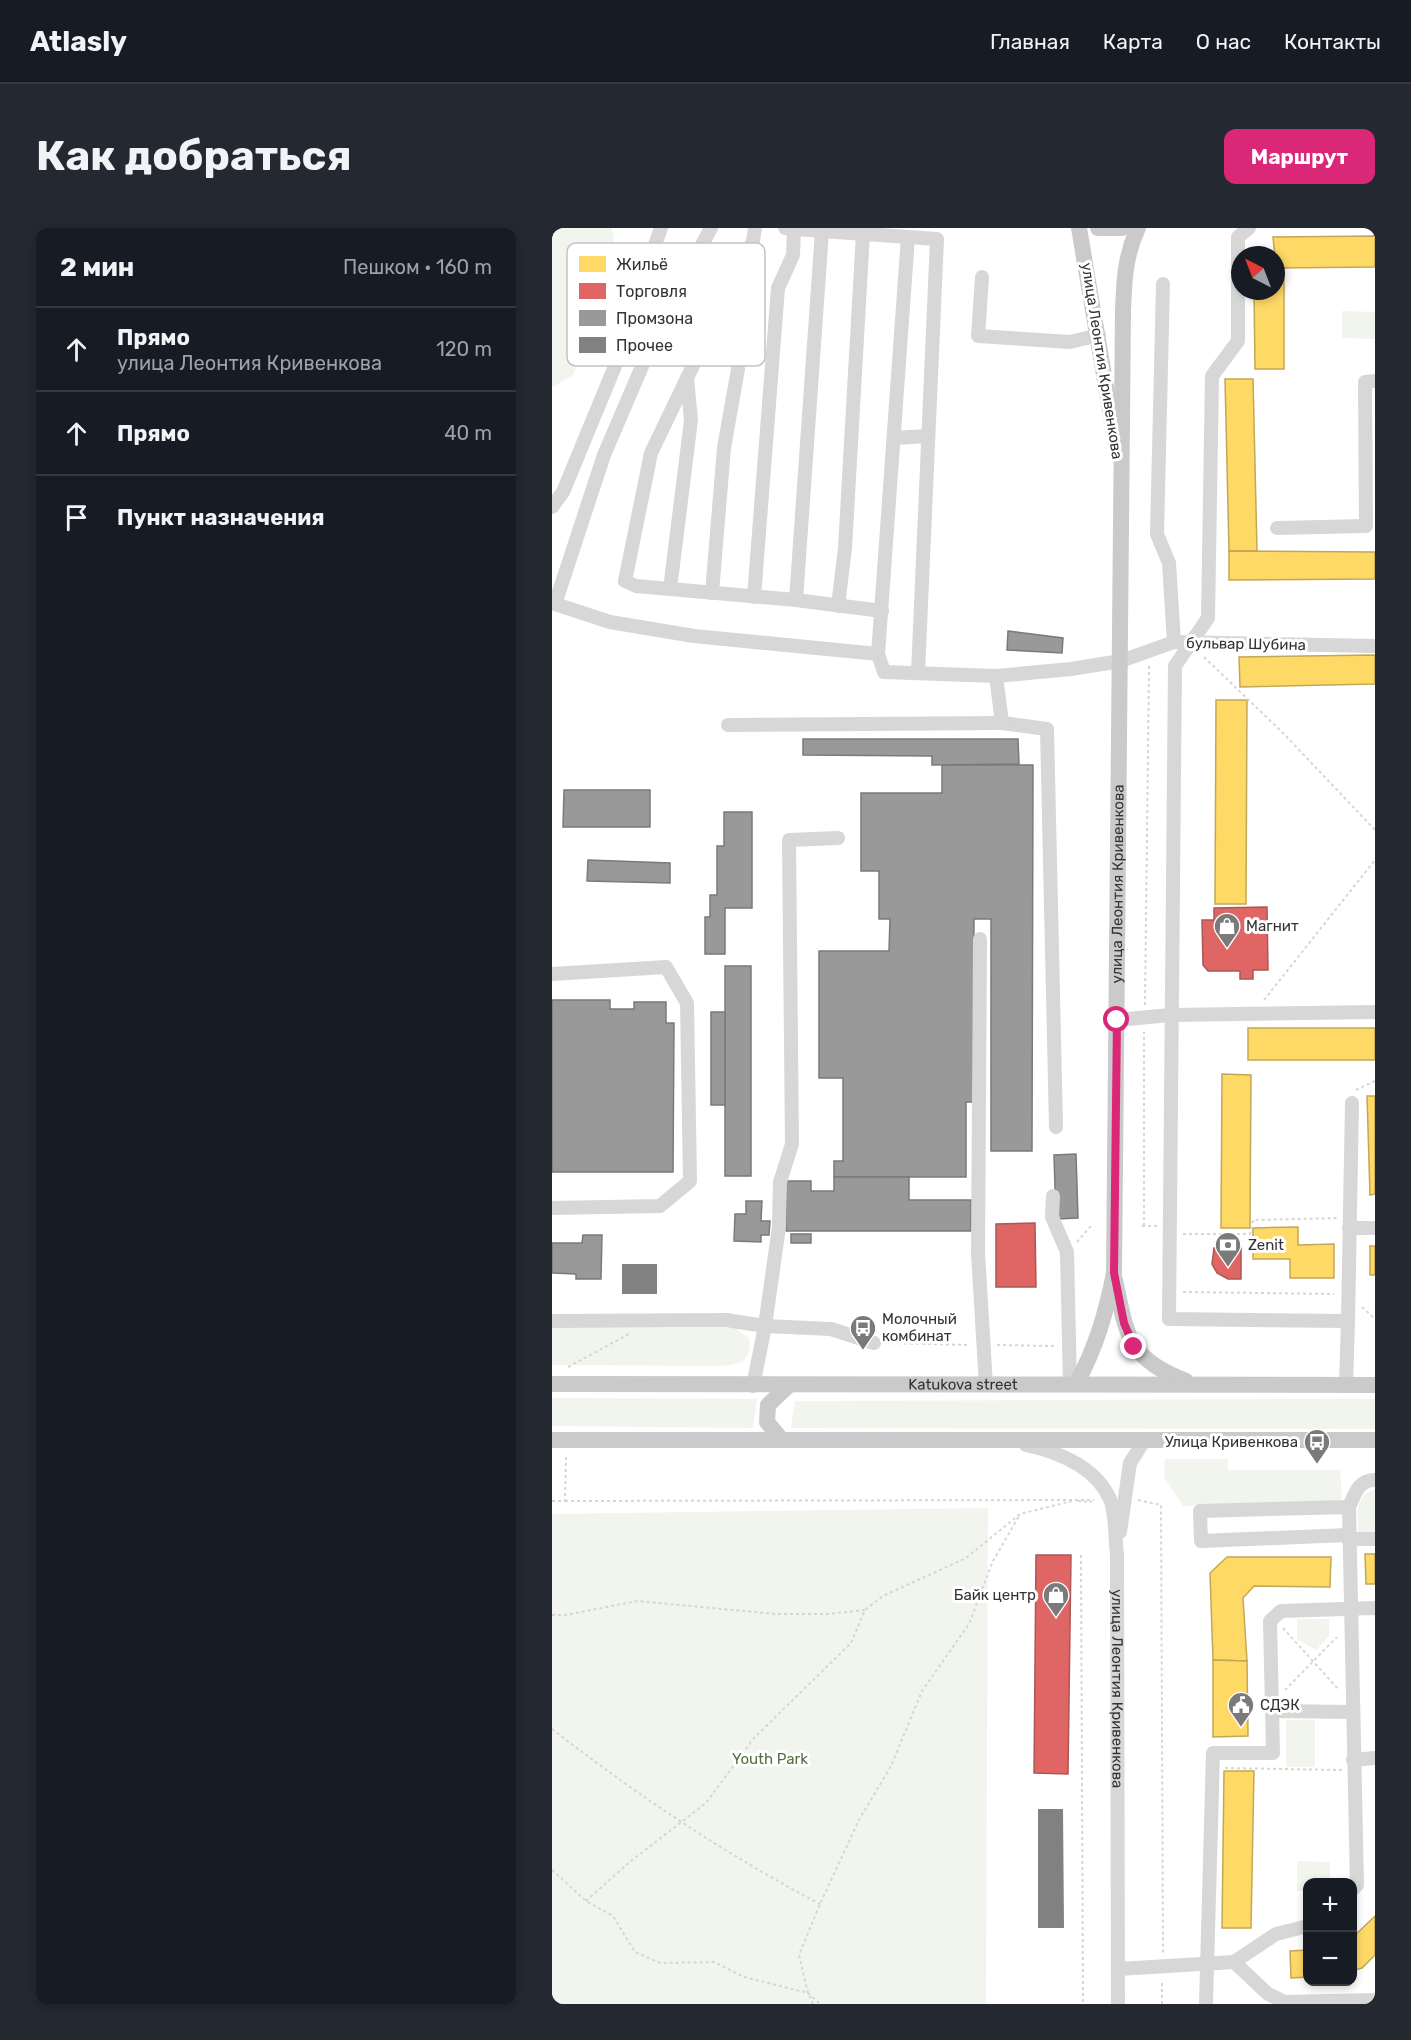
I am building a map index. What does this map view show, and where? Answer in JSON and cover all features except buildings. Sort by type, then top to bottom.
[{"type":"main road","name":"улица Леонтия Кривенкова","points":[[1079,228],[1099,335],[1123,494]]},
{"type":"main road","points":[[1098,228],[1122,228]]},
{"type":"main road","name":"улица Леонтия Кривенкова","points":[[1114,1273],[1123,494],[1123,289],[1130,248],[1138,228]]},
{"type":"main road","points":[[1114,1273],[1124,1323],[1134,1347],[1149,1363],[1192,1384]]},
{"type":"main road","points":[[1073,1384],[1088,1364],[1104,1322],[1114,1273]]},
{"type":"main road","name":"Katukova street","points":[[552,1384],[1375,1385]]},
{"type":"main road","points":[[781,1439],[767,1422],[768,1406],[788,1386]]},
{"type":"main road","points":[[552,1440],[1375,1440]]},
{"type":"street","points":[[656,243],[661,228]]},
{"type":"street","points":[[703,243],[711,228]]},
{"type":"street","points":[[752,243],[755,228]]},
{"type":"street","points":[[784,228],[937,239],[918,673]]},
{"type":"street","points":[[1249,228],[1238,237],[1238,341],[1212,376],[1208,618],[1175,666],[1169,1320],[1348,1321]]},
{"type":"street","points":[[754,597],[778,288],[793,255],[794,229]]},
{"type":"street","points":[[796,600],[822,231]]},
{"type":"street","points":[[838,606],[845,548],[863,233]]},
{"type":"street","points":[[642,366],[604,455],[556,589],[555,604],[610,622],[694,636],[878,654],[908,237]]},
{"type":"street","points":[[982,277],[978,336],[1070,342],[1099,335]]},
{"type":"street","points":[[1163,284],[1157,534],[1169,563],[1174,642]]},
{"type":"street","points":[[552,507],[562,492],[615,366]]},
{"type":"street","points":[[693,366],[651,453],[625,581],[636,586],[796,600],[882,611]]},
{"type":"street","points":[[712,593],[724,448],[738,369]]},
{"type":"street","points":[[670,589],[691,420],[687,378]]},
{"type":"street","points":[[1277,528],[1366,526],[1365,382],[1375,381]]},
{"type":"street","points":[[894,438],[928,436]]},
{"type":"street","name":"бульвар Шубина","points":[[878,654],[884,672],[996,676],[1071,669],[1121,661],[1174,642],[1375,646]]},
{"type":"street","points":[[996,676],[1002,723]]},
{"type":"street","points":[[728,725],[1002,723],[1047,729],[1056,1127]]},
{"type":"street","points":[[753,1386],[765,1326],[779,1227],[780,1182],[792,1144],[789,840],[838,838]]},
{"type":"street","points":[[980,939],[978,1254],[986,1385]]},
{"type":"street","points":[[552,974],[666,967],[687,1003],[690,1181],[660,1206],[552,1209]]},
{"type":"street","points":[[1117,1020],[1170,1015],[1375,1012]]},
{"type":"street","points":[[1346,1385],[1352,1103]]},
{"type":"street","points":[[1053,1196],[1052,1217],[1067,1252],[1073,1384]]},
{"type":"street","points":[[1350,1223],[1375,1228]]},
{"type":"street","points":[[552,1321],[726,1320],[765,1326],[831,1329],[874,1342]]},
{"type":"street","name":"улица Леонтия Кривенкова","points":[[1006,1440],[1052,1451],[1085,1468],[1110,1500],[1118,1555],[1118,2004]]},
{"type":"street","points":[[1118,1555],[1130,1463],[1144,1441]]},
{"type":"street","points":[[1357,1878],[1351,1708],[1349,1508],[1357,1488],[1367,1480],[1375,1480]]},
{"type":"street","points":[[1349,1508],[1200,1511],[1201,1541],[1348,1537],[1375,1539]]},
{"type":"street","points":[[1206,2004],[1212,1753],[1273,1753],[1274,1706],[1270,1621],[1281,1611],[1375,1608]]},
{"type":"street","points":[[1274,1706],[1351,1708]]},
{"type":"street","points":[[1354,1765],[1375,1758]]},
{"type":"street","points":[[1118,1969],[1234,1962],[1276,1934],[1303,1927]]},
{"type":"street","points":[[1234,1962],[1268,1994],[1284,2002],[1375,2000]]},
{"type":"path","points":[[1190,644],[1245,695],[1375,830]]},
{"type":"path","points":[[1144,1226],[1149,651]]},
{"type":"path","points":[[1253,1014],[1375,860]]},
{"type":"path","points":[[1352,1103],[1354,1091],[1375,1081]]},
{"type":"path","points":[[1170,1234],[1250,1234],[1253,1220],[1350,1223]]},
{"type":"path","points":[[1067,1252],[1091,1226]]},
{"type":"path","points":[[1170,1292],[1348,1294]]},
{"type":"path","points":[[1367,1312],[1375,1312]]},
{"type":"path","points":[[568,1367],[654,1320]]},
{"type":"path","points":[[565,1501],[566,1453]]},
{"type":"path","points":[[1124,1496],[1161,1505],[1163,1966],[1161,2004]]},
{"type":"path","points":[[552,1501],[1110,1500]]},
{"type":"path","points":[[586,1901],[631,1861],[706,1803],[754,1738],[851,1643],[865,1610],[883,1596],[966,1558],[1020,1514],[1073,1501],[1092,1502]]},
{"type":"path","points":[[813,2004],[807,1993],[799,1955],[820,1904],[859,1820],[891,1766],[922,1691],[969,1624],[993,1561],[1020,1514]]},
{"type":"path","points":[[1081,1555],[1083,2004]]},
{"type":"path","points":[[552,1615],[566,1615],[637,1601],[776,1614],[828,1614],[865,1610]]},
{"type":"path","points":[[1274,1618],[1351,1708]]},
{"type":"path","points":[[1274,1706],[1350,1624]]},
{"type":"path","points":[[552,1729],[681,1824],[761,1873],[820,1904]]},
{"type":"path","points":[[1212,1768],[1354,1765]]},
{"type":"path","points":[[552,1870],[586,1901],[613,1916],[635,1952],[660,1963],[714,1962],[744,1977],[807,1993],[820,2004]]},
{"type":"green space","points":[[552,228],[612,228],[614,243],[567,243],[567,366],[577,366],[572,376],[552,387]]},
{"type":"green space","points":[[1342,311],[1375,312],[1375,339],[1342,338]]},
{"type":"green space","points":[[552,1328],[735,1328],[749,1338],[749,1352],[744,1360],[721,1366],[552,1365]]},
{"type":"green space","points":[[552,1398],[757,1399],[753,1428],[552,1426]]},
{"type":"green space","points":[[1375,1399],[1375,1429],[791,1428],[795,1401]]},
{"type":"green space","points":[[1165,1459],[1228,1459],[1228,1470],[1340,1470],[1342,1498],[1336,1502],[1183,1506],[1164,1477]]},
{"type":"green space","points":[[1375,1490],[1375,1532],[1358,1532],[1360,1501],[1368,1492]]},
{"type":"green space","name":"Youth Park","points":[[988,1508],[986,2004],[552,2004],[552,1514]]},
{"type":"green space","points":[[1297,1619],[1329,1619],[1329,1636],[1316,1650],[1297,1639]]},
{"type":"green space","points":[[1286,1720],[1315,1720],[1315,1767],[1286,1767]]},
{"type":"green space","points":[[1297,1861],[1330,1862],[1330,1878],[1303,1878],[1303,1891],[1297,1891]]},
{"type":"place","name":"Магнит","points":[[1227,949]]},
{"type":"place","name":"Zenit","points":[[1228,1268]]},
{"type":"place","name":"Молочный комбинат","points":[[863,1351]]},
{"type":"place","name":"Улица Кривенкова","points":[[1317,1465]]},
{"type":"place","name":"Байк центр","points":[[1056,1618]]},
{"type":"place","name":"СДЭК","points":[[1241,1728]]},
{"type":"route","points":[[1117,1020],[1114,1273],[1124,1323],[1134,1347]]}]
